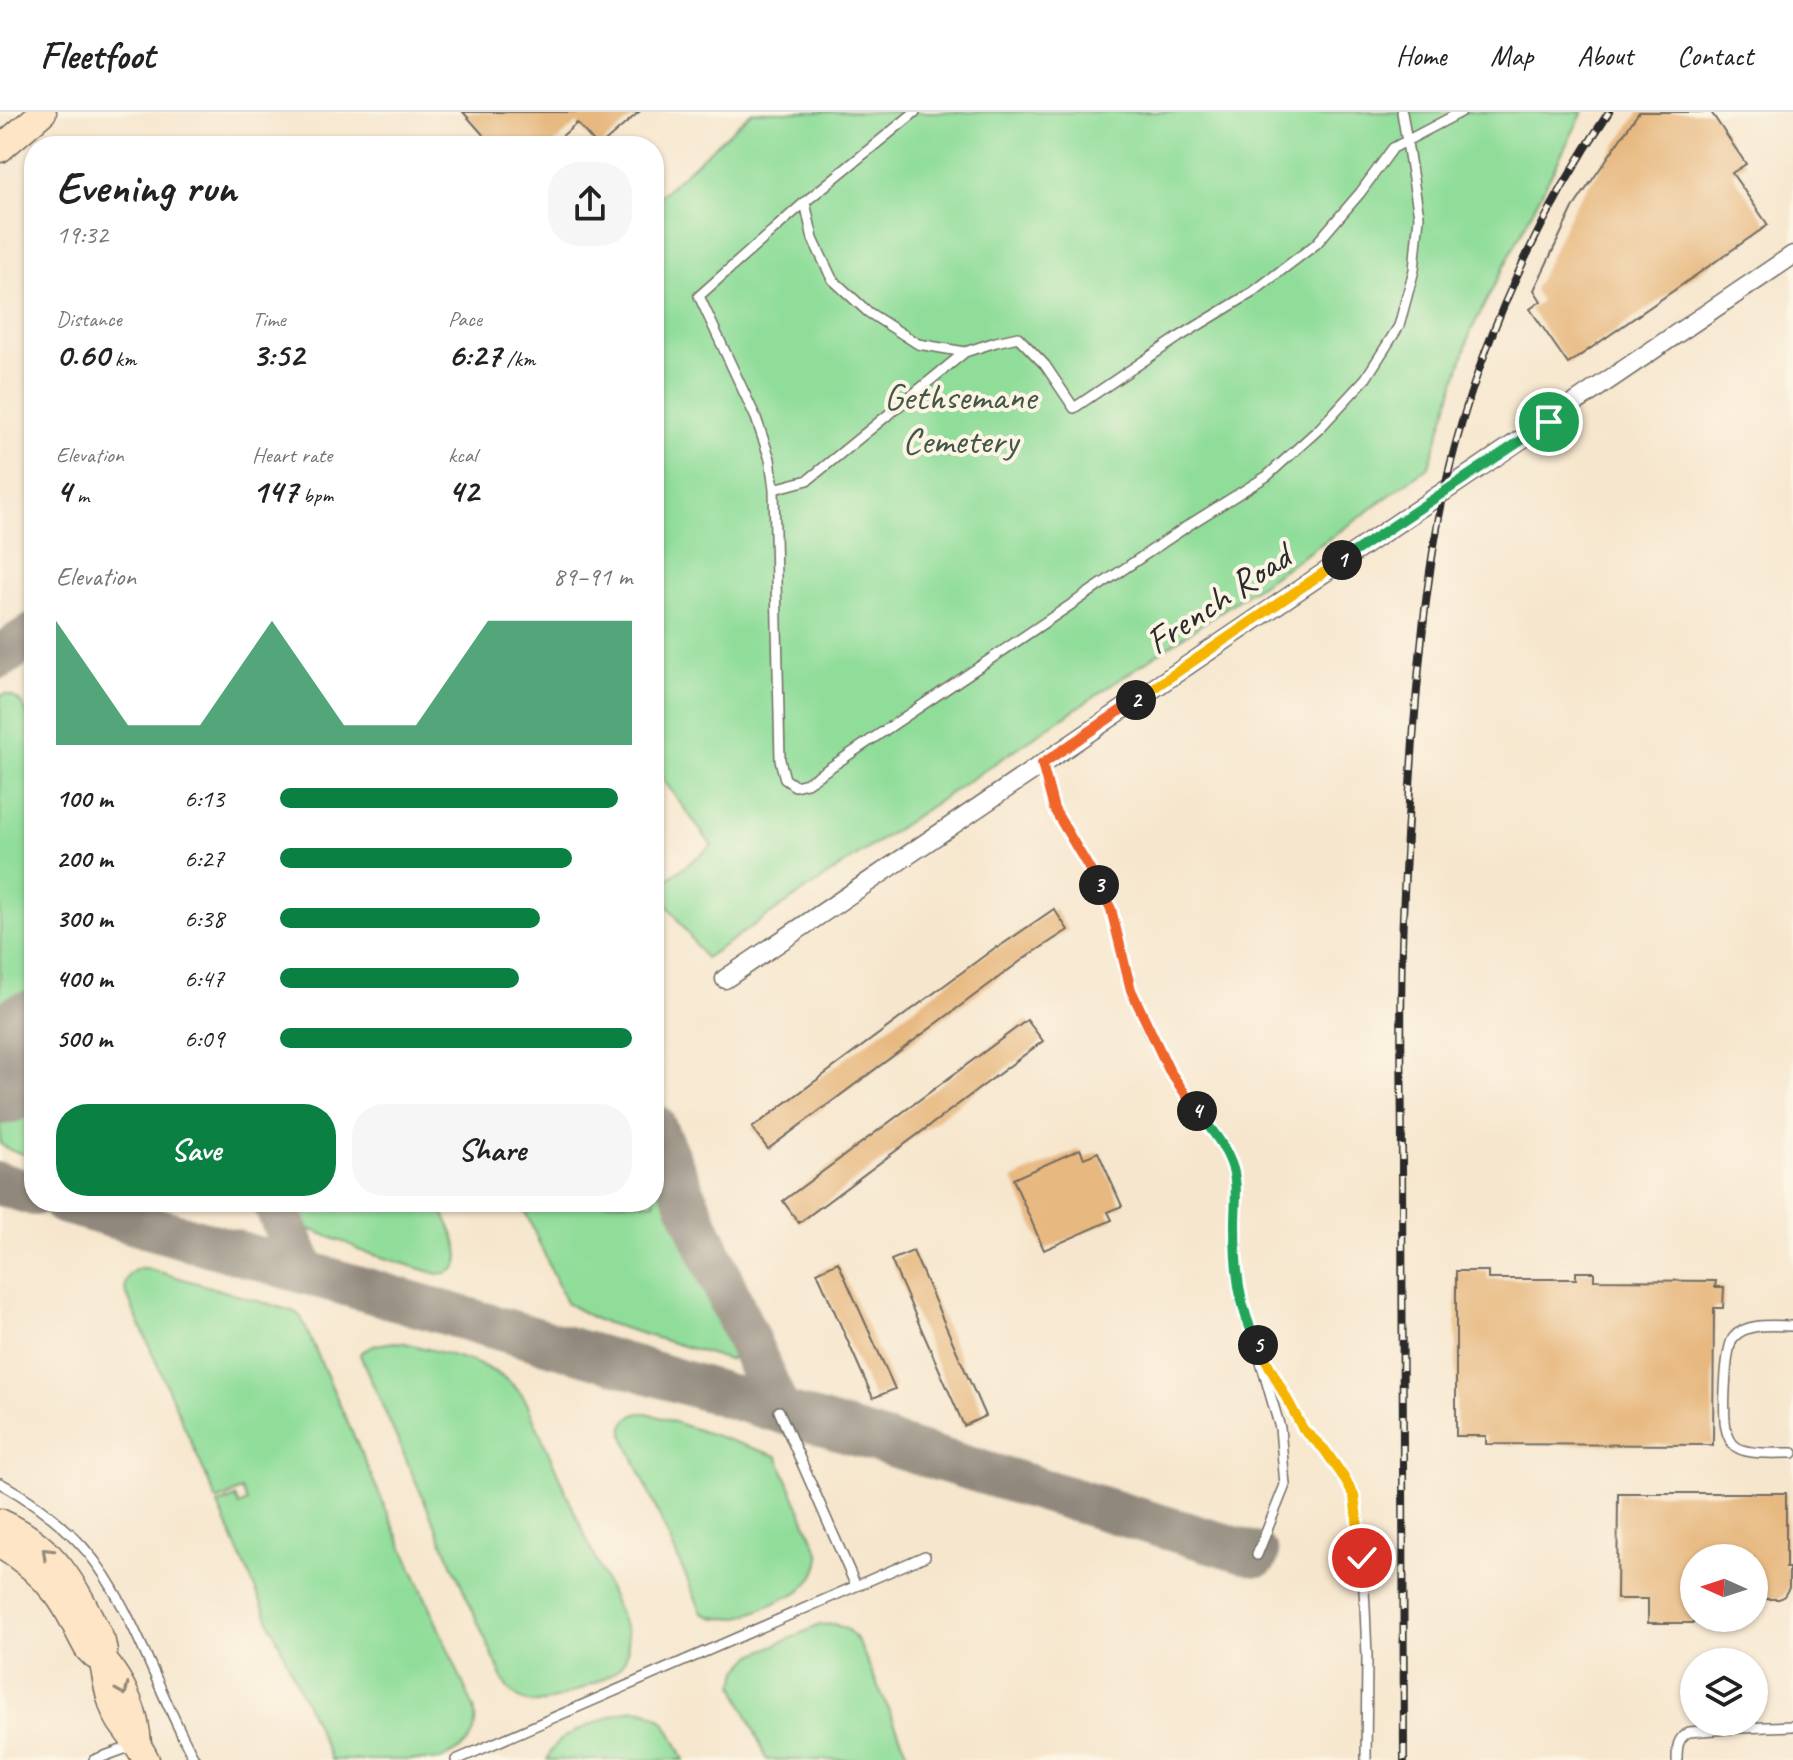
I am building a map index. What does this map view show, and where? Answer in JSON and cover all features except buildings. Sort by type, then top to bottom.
[{"type":"street","points":[[0,149],[43,112]]},
{"type":"street","name":"French Road","points":[[725,979],[1793,255]]},
{"type":"street","points":[[0,1522],[39,1545],[75,1586],[102,1650],[105,1681],[120,1720],[142,1752]]},
{"type":"street","points":[[0,1545],[30,1567],[58,1595],[88,1649],[95,1656],[102,1650]]},
{"type":"lane","points":[[915,112],[805,202],[699,296],[756,418],[770,459],[774,489],[780,760],[785,779],[795,786],[807,783],[1192,523],[1267,476],[1320,428],[1366,378],[1399,326],[1414,270],[1419,216],[1402,112]]},
{"type":"lane","points":[[774,489],[808,480],[965,352],[996,342],[1018,337],[1045,365],[1074,408],[1179,337],[1253,292],[1316,244],[1360,193],[1393,148],[1461,112]]},
{"type":"lane","points":[[805,202],[813,239],[832,279],[868,312],[918,344],[965,352]]},
{"type":"lane","points":[[1042,764],[1054,809],[1111,909],[1131,990],[1151,1035],[1169,1070],[1220,1141],[1233,1169],[1236,1275],[1242,1306],[1280,1428],[1285,1485],[1257,1555]]},
{"type":"lane","points":[[1793,1326],[1755,1327],[1741,1330],[1731,1338],[1727,1353],[1725,1421],[1735,1447],[1744,1451],[1793,1453]]},
{"type":"lane","points":[[1254,1338],[1303,1429],[1324,1449],[1354,1496],[1362,1558],[1365,1619],[1366,1760]]},
{"type":"lane","points":[[779,1411],[856,1586]]},
{"type":"lane","points":[[0,1483],[44,1510],[68,1530],[105,1576],[124,1609],[195,1760]]},
{"type":"lane","points":[[456,1760],[925,1556]]},
{"type":"lane","points":[[1677,1760],[1678,1742],[1689,1732],[1793,1726]]},
{"type":"lane","points":[[94,1760],[142,1752]]},
{"type":"green space","name":"Gethsemane Cemetery","points":[[752,112],[1583,112],[1471,331],[1429,466],[1355,521],[705,958],[664,899],[664,882],[712,846],[664,781],[664,192]]},
{"type":"green space","points":[[5,694],[17,699],[24,708],[24,1009],[0,1025],[0,696]]},
{"type":"green space","points":[[24,1102],[24,1154],[0,1144],[0,1118]]},
{"type":"green space","points":[[664,1198],[733,1357],[729,1360],[597,1320],[566,1303],[525,1212],[664,1212]]},
{"type":"green space","points":[[298,1212],[443,1212],[459,1256],[457,1265],[450,1271],[438,1274],[358,1250],[305,1228]]},
{"type":"green space","points":[[140,1268],[295,1312],[301,1317],[474,1708],[475,1727],[472,1735],[457,1751],[440,1760],[331,1760],[218,1505],[235,1497],[239,1506],[247,1502],[241,1490],[217,1501],[126,1293],[127,1278]]},
{"type":"green space","points":[[394,1342],[471,1361],[501,1376],[525,1399],[627,1631],[627,1655],[614,1672],[578,1690],[541,1703],[521,1699],[506,1686],[360,1355],[376,1345]]},
{"type":"green space","points":[[640,1413],[777,1456],[820,1555],[811,1580],[800,1591],[739,1617],[727,1619],[702,1613],[623,1434],[627,1420]]},
{"type":"green space","points":[[834,1624],[848,1630],[858,1641],[911,1760],[767,1760],[734,1685],[739,1670],[753,1655],[820,1625]]},
{"type":"green space","points":[[635,1709],[654,1714],[667,1726],[684,1760],[547,1760],[559,1741],[568,1735]]},
{"type":"taxiway","points":[[0,657],[24,641]]},
{"type":"taxiway","points":[[664,1149],[779,1411]]},
{"type":"taxiway","points":[[0,1184],[24,1191]]},
{"type":"taxiway","points":[[97,1212],[639,1369],[1257,1555]]},
{"type":"taxiway","points":[[278,1212],[305,1272]]},
{"type":"runway","points":[[0,1069],[24,1053]]},
{"type":"railway","points":[[1404,1760],[1401,973],[1412,753],[1427,595],[1450,466],[1495,327],[1558,194],[1609,112]]},
{"type":"route","points":[[1362,1558],[1354,1496],[1324,1449],[1303,1429],[1254,1338],[1242,1306],[1236,1275],[1233,1169],[1220,1141],[1169,1070],[1151,1035],[1131,990],[1111,909],[1054,809],[1042,764],[1549,422]]}]
